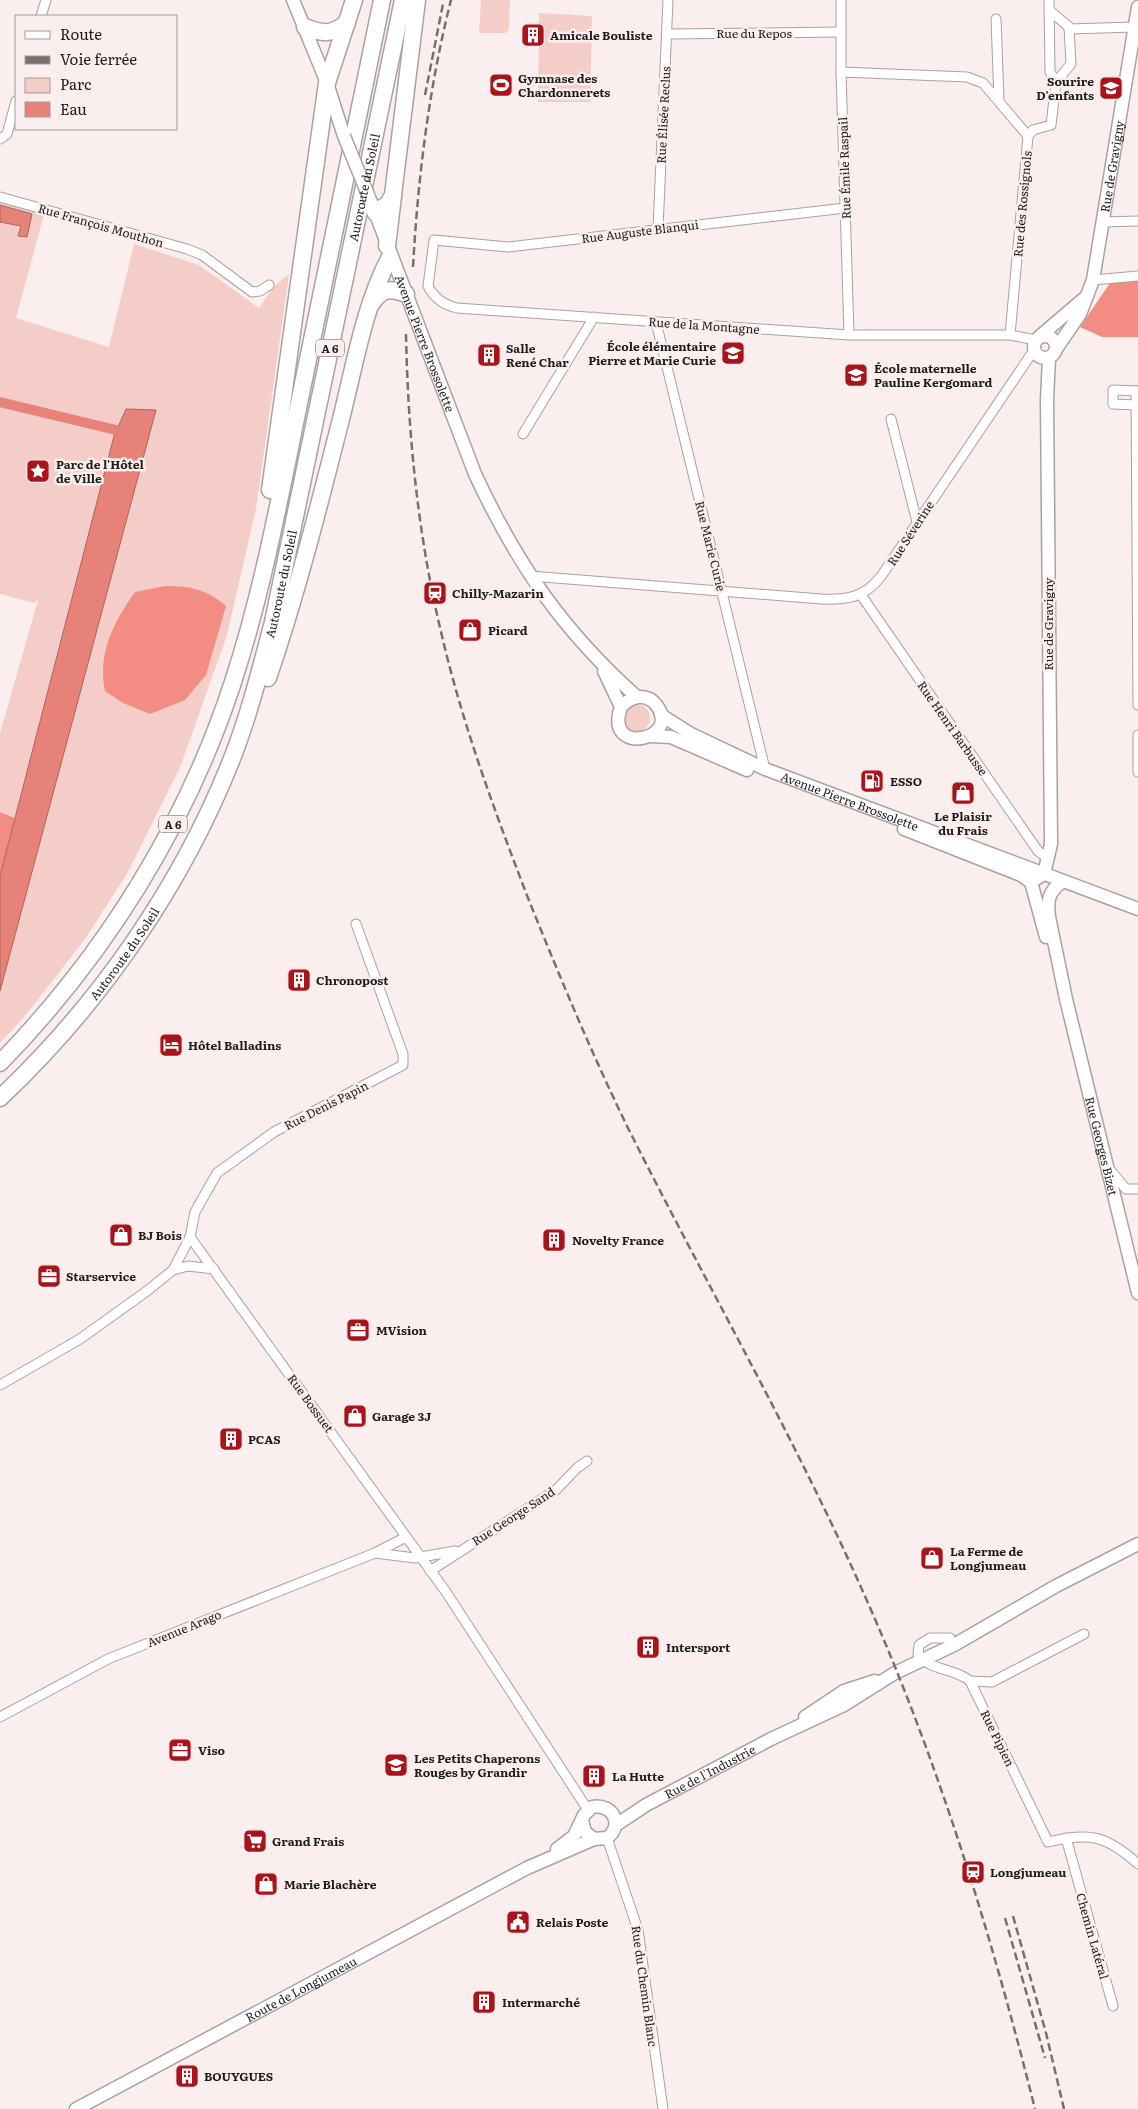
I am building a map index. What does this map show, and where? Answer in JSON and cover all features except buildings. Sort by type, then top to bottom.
[{"type":"highway","points":[[268,545],[263,530],[327,84],[354,0]]},
{"type":"highway","name":"Autoroute du Soleil","points":[[0,1063],[50,1009],[104,940],[154,861],[186,799],[233,681],[268,545],[382,0]]},
{"type":"highway","name":"Autoroute du Soleil","points":[[0,1098],[38,1060],[92,997],[156,907],[184,858],[233,756],[253,696],[275,612],[403,0]]},
{"type":"highway","points":[[253,696],[265,687],[287,624],[373,292],[388,251],[417,0]]},
{"type":"highway","points":[[305,27],[321,33],[328,33],[347,23]]},
{"type":"highway","points":[[373,207],[388,204],[394,195]]},
{"type":"highway","points":[[370,307],[378,293],[384,290],[394,289],[406,294]]},
{"type":"main road","name":"Avenue Pierre Brossolette","points":[[293,0],[327,84],[344,136],[373,207],[388,251],[474,474],[495,517],[529,576],[556,613],[599,662],[637,696],[650,699],[657,706],[661,715],[691,734],[765,769],[1138,909]]},
{"type":"main road","name":"Rue de Gravigny","points":[[1044,874],[1051,844],[1047,400],[1053,353],[1080,314],[1093,280],[1136,43],[1135,28],[1138,7]]},
{"type":"main road","name":"Rue de Gravigny","points":[[1037,342],[1086,296]]},
{"type":"main road","points":[[1046,336],[1053,339],[1053,353],[1042,358],[1037,342],[1046,336]]},
{"type":"main road","name":"Avenue Pierre Brossolette","points":[[599,662],[621,707],[618,717],[620,727],[626,735],[635,739],[651,736],[671,737],[765,778],[1021,875],[1031,882]]},
{"type":"main road","points":[[621,707],[628,700],[637,696]]},
{"type":"main road","points":[[651,736],[658,730],[661,715]]},
{"type":"main road","points":[[1031,882],[1044,874]]},
{"type":"main road","name":"Rue Georges Bizet","points":[[1031,882],[1040,921],[1066,999]]},
{"type":"main road","name":"Rue Georges Bizet","points":[[1062,882],[1050,893],[1047,904],[1066,999],[1138,1293]]},
{"type":"main road","name":"Rue de l'Industrie","points":[[616,1825],[646,1805],[771,1739],[844,1705],[885,1678],[952,1641],[994,1621],[1138,1544]]},
{"type":"main road","name":"Rue de l'Industrie","points":[[609,1809],[646,1805]]},
{"type":"main road","points":[[600,1838],[585,1832],[585,1815],[598,1806],[609,1809],[616,1825]]},
{"type":"main road","name":"Route de Longjumeau","points":[[76,2109],[527,1868],[569,1842],[585,1815]]},
{"type":"main road","name":"Route de Longjumeau","points":[[527,1868],[600,1838],[614,1830],[616,1825]]},
{"type":"street","points":[[41,15],[46,0]]},
{"type":"street","name":"Rue Élisée Reclus","points":[[658,229],[668,0]]},
{"type":"street","name":"Rue Émile Raspail","points":[[841,0],[841,72],[850,336]]},
{"type":"street","points":[[1049,0],[1050,72],[1056,82]]},
{"type":"street","points":[[1028,136],[1033,130],[1051,125],[1056,82],[1071,64],[1069,26],[1049,10]]},
{"type":"street","points":[[996,19],[999,100]]},
{"type":"street","points":[[1070,29],[1135,28]]},
{"type":"street","name":"Rue du Repos","points":[[667,34],[841,32]]},
{"type":"street","name":"Rue des Rossignols","points":[[841,72],[967,77],[983,83],[1028,136],[1010,335]]},
{"type":"street","points":[[0,139],[7,134],[15,105]]},
{"type":"street","name":"Rue François Mouthon","points":[[0,197],[187,249],[202,255],[252,292],[260,291],[269,285]]},
{"type":"street","name":"Rue Auguste Blanqui","points":[[434,240],[508,247],[845,208]]},
{"type":"street","points":[[1103,222],[1138,221]]},
{"type":"street","name":"Rue de la Montagne","points":[[434,240],[428,286],[431,292],[447,306],[850,336],[1010,335],[1037,342]]},
{"type":"street","points":[[1093,280],[1138,276]]},
{"type":"street","points":[[523,434],[594,318]]},
{"type":"street","name":"Rue Marie Curie","points":[[656,322],[765,769]]},
{"type":"street","name":"Rue Séverine","points":[[861,595],[875,585],[1037,342]]},
{"type":"street","points":[[1136,405],[1113,404],[1113,390],[1137,391],[1138,705]]},
{"type":"street","points":[[891,419],[917,522]]},
{"type":"street","points":[[529,576],[821,599],[846,600],[861,595]]},
{"type":"street","name":"Rue Henri Barbusse","points":[[861,595],[1038,851],[1048,859]]},
{"type":"street","points":[[1138,735],[1138,772]]},
{"type":"street","name":"Rue Denis Papin","points":[[0,1385],[80,1339],[148,1292],[173,1270],[190,1236],[195,1212],[217,1173],[274,1132],[403,1065],[403,1054],[356,924]]},
{"type":"street","points":[[1106,1164],[1120,1185],[1126,1189],[1138,1189]]},
{"type":"street","name":"Rue Bossuet","points":[[190,1236],[430,1571],[585,1815]]},
{"type":"street","points":[[173,1270],[188,1266],[214,1268]]},
{"type":"street","name":"Rue George Sand","points":[[430,1571],[556,1490],[577,1468],[587,1461]]},
{"type":"street","name":"Avenue Arago","points":[[0,1716],[108,1658],[375,1553],[406,1537]]},
{"type":"street","name":"Rue George Sand","points":[[420,1558],[460,1550]]},
{"type":"street","name":"Avenue Arago","points":[[375,1553],[420,1558]]},
{"type":"street","points":[[915,1662],[959,1674],[970,1682],[992,1682],[1084,1634]]},
{"type":"street","name":"Rue Pipien","points":[[970,1682],[1048,1842],[1066,1838]]},
{"type":"street","points":[[1066,1838],[1094,1836],[1110,1842],[1138,1864]]},
{"type":"street","name":"Rue du Chemin Blanc","points":[[600,1838],[638,1930],[663,2109]]},
{"type":"street","name":"Chemin Latéral","points":[[1066,1838],[1113,2006]]},
{"type":"green space","points":[[481,0],[510,0],[509,29],[506,33],[479,33]]},
{"type":"green space","points":[[539,13],[592,16],[590,102],[538,102]]},
{"type":"green space","points":[[0,202],[44,214],[16,318],[109,347],[134,244],[199,265],[259,308],[274,286],[289,274],[256,509],[227,635],[181,765],[128,872],[85,939],[25,1016],[0,1043],[0,991],[156,410],[126,409],[114,436],[15,818],[0,812],[0,733],[38,600],[34,603],[0,594]]},
{"type":"green space","points":[[636,704],[646,708],[650,718],[646,728],[636,732],[626,728],[622,718],[626,708]]},
{"type":"shaded area","points":[[1138,280],[1138,337],[1102,337],[1080,327],[1110,283]]},
{"type":"shaded area","points":[[165,586],[182,587],[205,592],[226,606],[206,675],[185,700],[150,714],[123,703],[105,691],[103,664],[105,651],[114,626],[135,592]]},
{"type":"shaded area","points":[[0,812],[15,818],[0,876]]},
{"type":"water","points":[[0,205],[32,214],[27,237],[18,236],[21,226],[0,222]]},
{"type":"water","points":[[126,409],[156,410],[0,991],[0,876],[114,436]]},
{"type":"waterway","points":[[0,402],[116,430]]},
{"type":"railway","points":[[413,267],[426,132],[436,66],[451,0]]},
{"type":"railway","points":[[425,95],[443,4]]},
{"type":"railway","points":[[406,334],[412,448],[427,561],[450,670],[492,801],[551,956],[627,1126],[808,1475],[837,1534],[891,1657],[916,1720],[961,1848],[1000,1978],[1035,2109]]},
{"type":"railway","points":[[1013,1916],[1046,2033],[1064,2109]]},
{"type":"railway","points":[[1005,1918],[1045,2058]]},
{"type":"place","name":"Amicale Bouliste","points":[[533,35]]},
{"type":"place","name":"Gymnase des Chardonnerets","points":[[501,85]]},
{"type":"place","name":"Sourire D'enfants","points":[[1111,88]]},
{"type":"place","name":"École élémentaire Pierre et Marie Curie","points":[[733,353]]},
{"type":"place","name":"Salle René Char","points":[[489,355]]},
{"type":"place","name":"École maternelle Pauline Kergomard","points":[[856,375]]},
{"type":"place","name":"Parc de l'Hôtel de Ville","points":[[38,471]]},
{"type":"place","name":"Chilly-Mazarin","points":[[435,593]]},
{"type":"place","name":"Picard","points":[[470,630]]},
{"type":"place","name":"ESSO","points":[[872,781]]},
{"type":"place","name":"Le Plaisir du Frais","points":[[963,793]]},
{"type":"place","name":"Chronopost","points":[[299,980]]},
{"type":"place","name":"Hôtel Balladins","points":[[171,1045]]},
{"type":"place","name":"BJ Bois","points":[[121,1235]]},
{"type":"place","name":"Novelty France","points":[[554,1240]]},
{"type":"place","name":"Starservice","points":[[49,1276]]},
{"type":"place","name":"MVision","points":[[358,1330]]},
{"type":"place","name":"Garage 3J","points":[[355,1416]]},
{"type":"place","name":"PCAS","points":[[231,1439]]},
{"type":"place","name":"La Ferme de Longjumeau","points":[[932,1558]]},
{"type":"place","name":"Intersport","points":[[648,1647]]},
{"type":"place","name":"Viso","points":[[180,1750]]},
{"type":"place","name":"Les Petits Chaperons Rouges by Grandir","points":[[396,1765]]},
{"type":"place","name":"La Hutte","points":[[594,1776]]},
{"type":"place","name":"Grand Frais","points":[[255,1841]]},
{"type":"place","name":"Longjumeau","points":[[973,1872]]},
{"type":"place","name":"Marie Blachère","points":[[266,1884]]},
{"type":"place","name":"Relais Poste","points":[[518,1922]]},
{"type":"place","name":"Intermarché","points":[[484,2002]]},
{"type":"place","name":"BOUYGUES","points":[[187,2076]]}]
